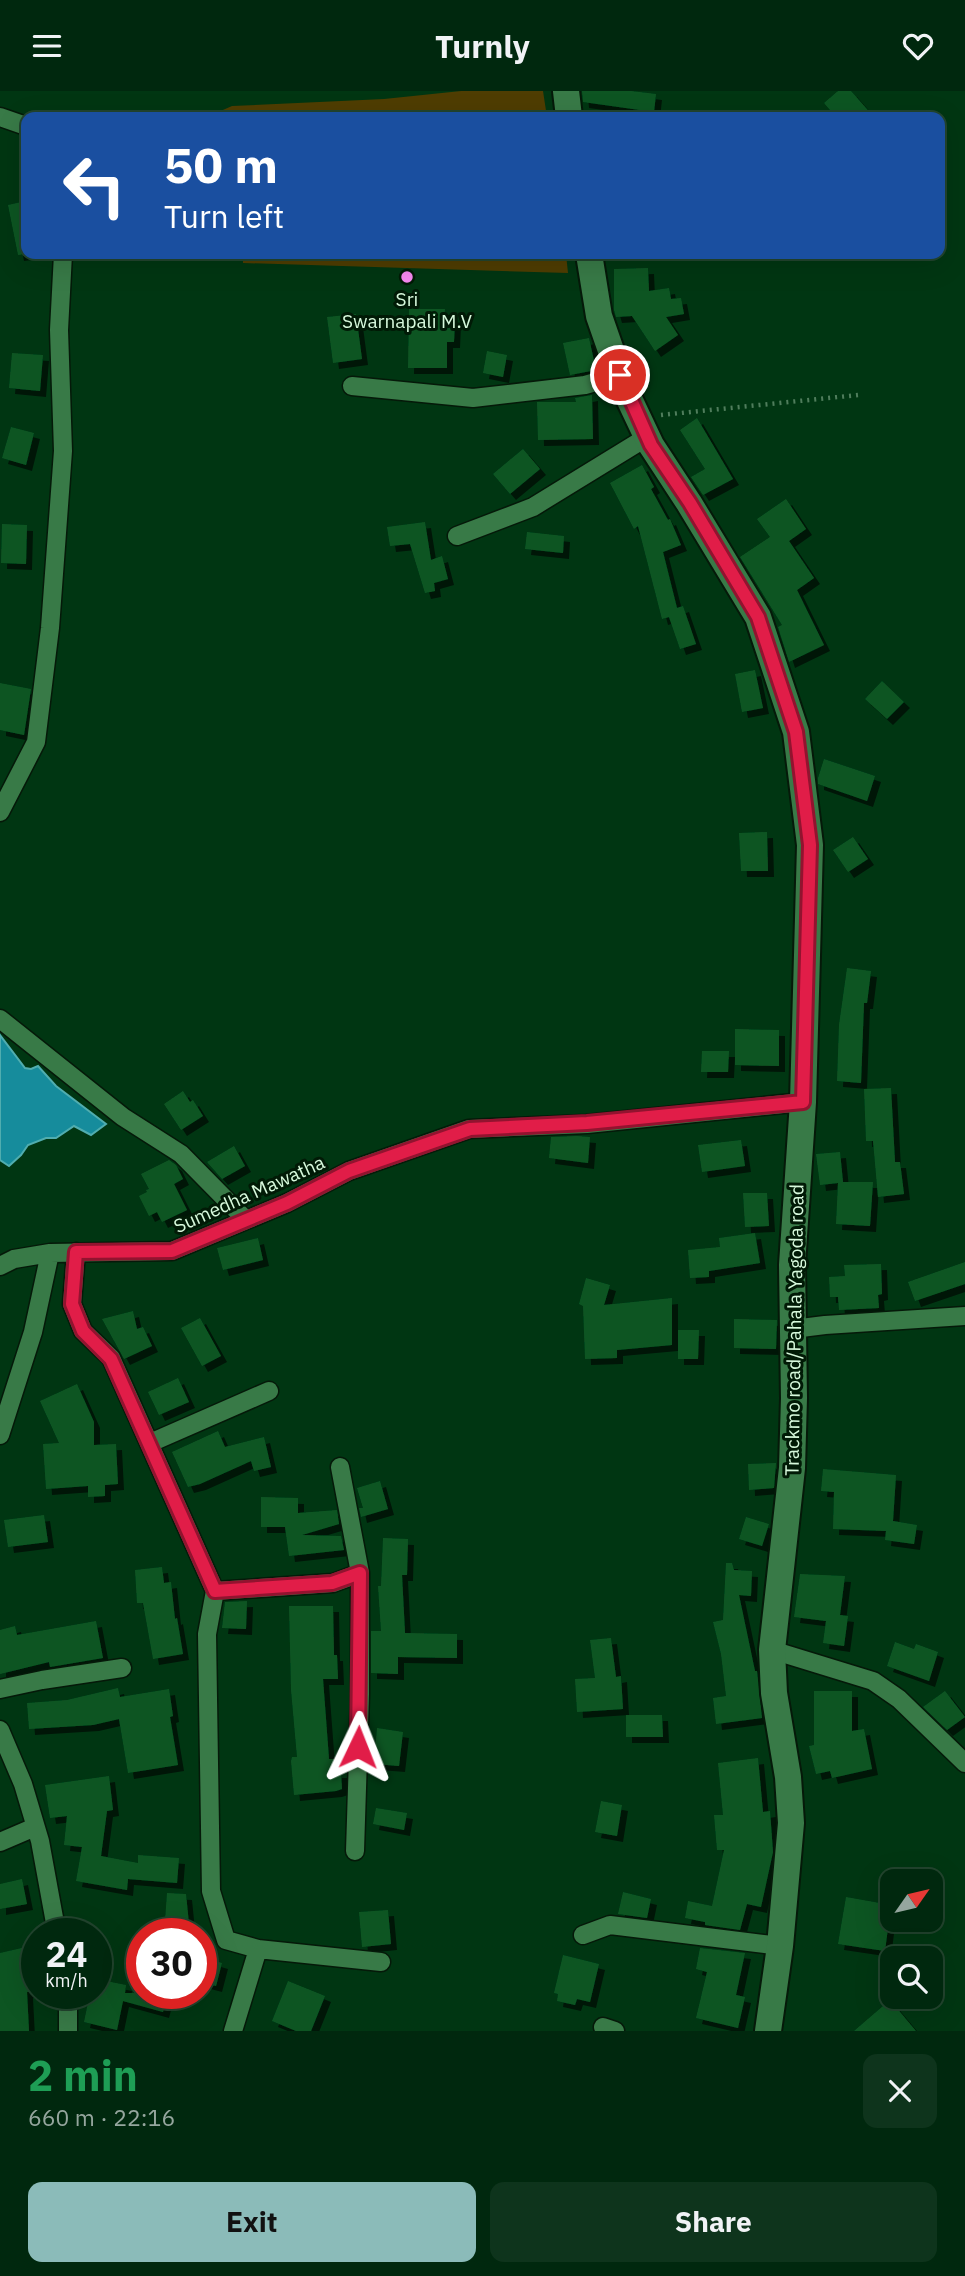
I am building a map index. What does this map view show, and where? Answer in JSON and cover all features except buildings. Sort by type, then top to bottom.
[{"type":"street","points":[[566,91],[568,112]]},
{"type":"street","points":[[0,117],[21,124]]},
{"type":"street","points":[[0,812],[36,742],[50,628],[63,451],[59,330],[64,259]]},
{"type":"street","name":"Trackmo road/Pahala Yagoda road","points":[[590,259],[599,316],[643,428],[758,617],[796,732],[810,845],[803,1102],[792,1265],[792,1468],[772,1650],[774,1693],[788,1777],[791,1823],[780,1947],[768,2031]]},
{"type":"street","points":[[352,386],[473,398],[585,385],[620,375]]},
{"type":"street","points":[[457,536],[533,507],[643,428]]},
{"type":"street","points":[[0,1019],[123,1117],[181,1154],[246,1220]]},
{"type":"street","name":"Sumedha Mawatha","points":[[0,1266],[13,1259],[50,1253],[172,1251],[287,1203],[349,1171],[470,1129],[587,1123],[803,1102]]},
{"type":"street","points":[[76,1252],[72,1304],[83,1331],[111,1359],[215,1591],[207,1634],[211,1891],[226,1940],[258,1949],[381,1962]]},
{"type":"street","points":[[0,1435],[33,1332],[50,1253]]},
{"type":"street","points":[[793,1329],[965,1316]]},
{"type":"street","points":[[150,1443],[268,1391]]},
{"type":"street","points":[[340,1467],[360,1573],[360,1694],[355,1851]]},
{"type":"street","points":[[215,1591],[332,1583],[360,1573]]},
{"type":"street","points":[[772,1650],[873,1681],[899,1699],[965,1763]]},
{"type":"street","points":[[0,1689],[122,1668]]},
{"type":"street","points":[[0,1730],[23,1784],[54,1918]]},
{"type":"street","points":[[0,1842],[35,1827]]},
{"type":"street","points":[[583,1935],[610,1925],[780,1947]]},
{"type":"street","points":[[233,2031],[258,1949]]},
{"type":"street","points":[[68,2009],[68,2031]]},
{"type":"path","points":[[643,428],[669,413],[858,395]]},
{"type":"shaded area","points":[[461,91],[543,91],[546,112],[218,112],[232,106],[384,99]]},
{"type":"shaded area","points":[[243,259],[567,259],[568,273],[243,263]]},
{"type":"water","points":[[0,1035],[25,1068],[38,1066],[56,1086],[106,1124],[91,1135],[74,1126],[56,1138],[46,1138],[28,1145],[9,1166],[0,1160]]},
{"type":"place","name":"Sri Swarnapali M.V","points":[[407,277]]},
{"type":"route","points":[[358,1747],[360,1573],[332,1583],[215,1591],[111,1359],[83,1331],[72,1304],[76,1252],[172,1251],[287,1203],[349,1171],[470,1129],[587,1123],[803,1102],[810,845],[796,732],[758,617],[690,503],[651,445],[620,375]]}]
